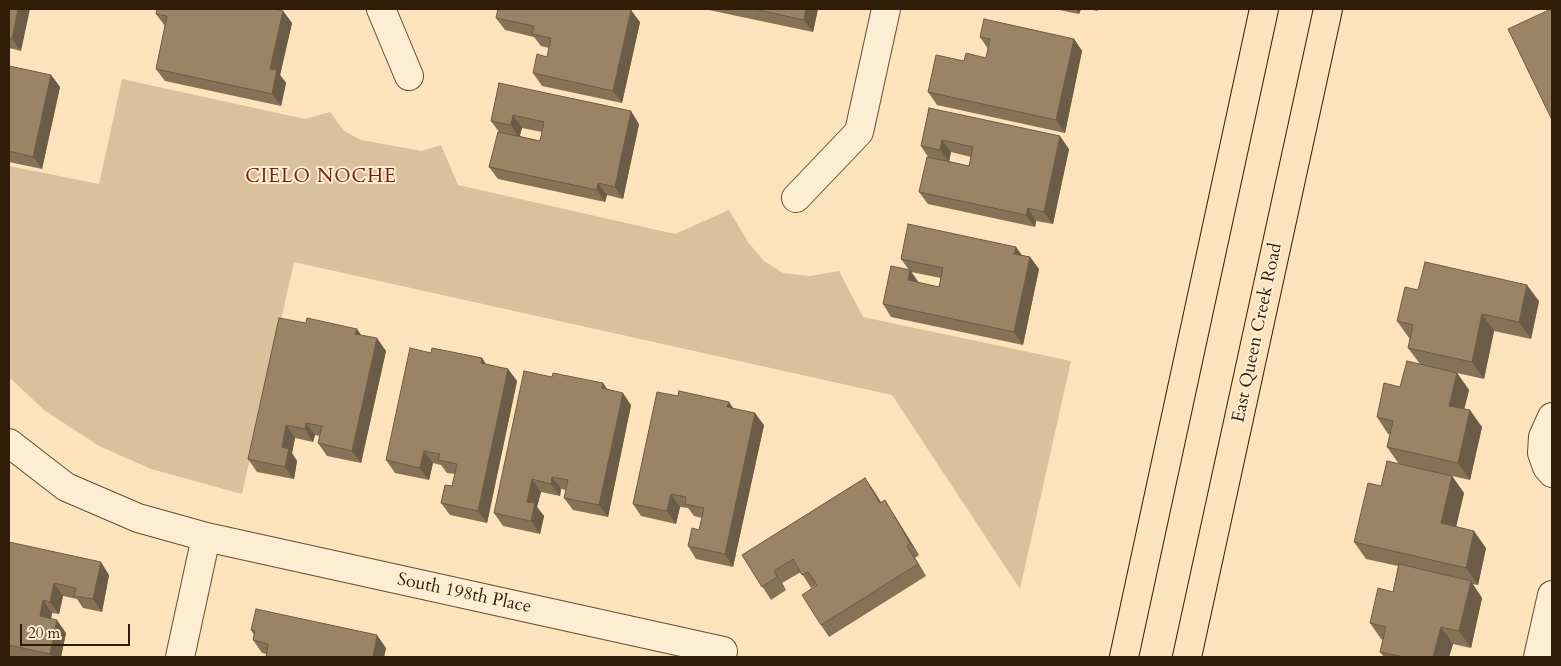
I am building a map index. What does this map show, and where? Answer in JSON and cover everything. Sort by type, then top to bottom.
[{"type":"main road","points":[[1124,657],[1264,9]]},
{"type":"main road","name":"East Queen Creek Road","points":[[1187,657],[1328,9]]},
{"type":"street","points":[[381,9],[409,76]]},
{"type":"street","points":[[796,198],[859,132],[886,9]]},
{"type":"street","points":[[1552,417],[1543,437],[1542,453],[1547,467],[1552,474]]},
{"type":"street","name":"South 198th Place","points":[[9,443],[66,487],[138,518],[206,537],[722,654]]},
{"type":"street","points":[[180,657],[206,537]]},
{"type":"street","points":[[1538,657],[1552,595]]},
{"type":"shaded area","points":[[122,79],[305,119],[330,112],[344,131],[361,140],[422,151],[441,145],[458,185],[675,234],[729,210],[748,242],[764,261],[783,273],[810,276],[839,271],[863,317],[1071,361],[1020,589],[892,395],[294,262],[242,494],[151,469],[99,446],[44,410],[9,377],[9,166],[99,184]]},
{"type":"building","points":[[9,9],[18,9],[12,39],[9,38]]},
{"type":"building","points":[[157,9],[274,9],[283,11],[270,69],[277,70],[272,94],[156,69],[167,16],[156,14]]},
{"type":"building","points":[[498,9],[631,10],[613,91],[533,73],[537,54],[547,57],[551,38],[532,34],[534,26],[496,18]]},
{"type":"building","points":[[754,9],[806,9],[804,20]]},
{"type":"building","points":[[1552,9],[1552,120],[1508,29]]},
{"type":"building","points":[[984,19],[1074,39],[1056,120],[928,92],[936,55],[964,61],[966,53],[986,58],[990,39],[980,37]]},
{"type":"building","points":[[9,66],[51,75],[33,157],[9,151]]},
{"type":"building","points":[[499,83],[631,111],[615,187],[598,183],[597,190],[489,167],[498,132],[540,141],[544,122],[513,115],[511,125],[491,121]]},
{"type":"building","points":[[929,108],[1060,136],[1044,212],[1028,208],[1026,215],[919,192],[927,157],[969,166],[973,147],[942,140],[940,150],[921,146]]},
{"type":"building","points":[[908,224],[1016,247],[1014,254],[1030,257],[1014,332],[883,304],[891,266],[910,270],[908,280],[939,287],[943,268],[901,259]]},
{"type":"building","points":[[1425,262],[1527,285],[1519,322],[1482,314],[1472,362],[1408,348],[1413,325],[1397,321],[1405,287],[1418,290]]},
{"type":"building","points":[[279,318],[306,323],[307,318],[357,329],[355,334],[377,338],[352,451],[318,443],[322,426],[306,423],[305,429],[286,425],[282,447],[289,449],[285,467],[248,459]]},
{"type":"building","points":[[410,348],[431,353],[432,348],[482,358],[481,363],[508,369],[478,511],[441,503],[445,485],[452,486],[457,464],[438,460],[440,454],[424,451],[420,468],[386,460]]},
{"type":"building","points":[[1407,361],[1457,373],[1449,406],[1470,410],[1458,463],[1387,447],[1393,421],[1377,417],[1384,383],[1400,387]]},
{"type":"building","points":[[524,371],[552,377],[553,373],[603,383],[602,388],[623,393],[599,505],[564,498],[568,480],[552,477],[551,484],[532,479],[527,502],[535,503],[531,521],[494,513]]},
{"type":"building","points":[[679,391],[729,402],[727,407],[755,413],[725,554],[688,546],[692,528],[699,530],[704,508],[685,504],[686,497],[671,494],[667,511],[633,504],[657,392],[678,396]]},
{"type":"building","points":[[1387,461],[1452,476],[1441,523],[1474,531],[1466,568],[1354,542],[1368,483],[1381,486]]},
{"type":"building","points":[[865,478],[880,503],[885,500],[910,543],[907,546],[918,564],[821,625],[802,595],[817,585],[808,572],[802,575],[793,559],[774,571],[777,577],[762,587],[742,555]]},
{"type":"building","points":[[9,542],[101,562],[93,599],[74,596],[76,588],[54,583],[50,602],[43,600],[40,616],[57,620],[50,654],[9,645]]},
{"type":"building","points":[[1399,564],[1471,581],[1459,631],[1441,627],[1433,657],[1404,657],[1380,652],[1386,627],[1370,623],[1378,588],[1393,592]]},
{"type":"building","points":[[256,609],[377,635],[373,657],[266,657],[268,644],[253,640],[255,631],[251,630]]},
{"type":"district","name":"CIELO NOCHE","points":[[321,178]]}]
